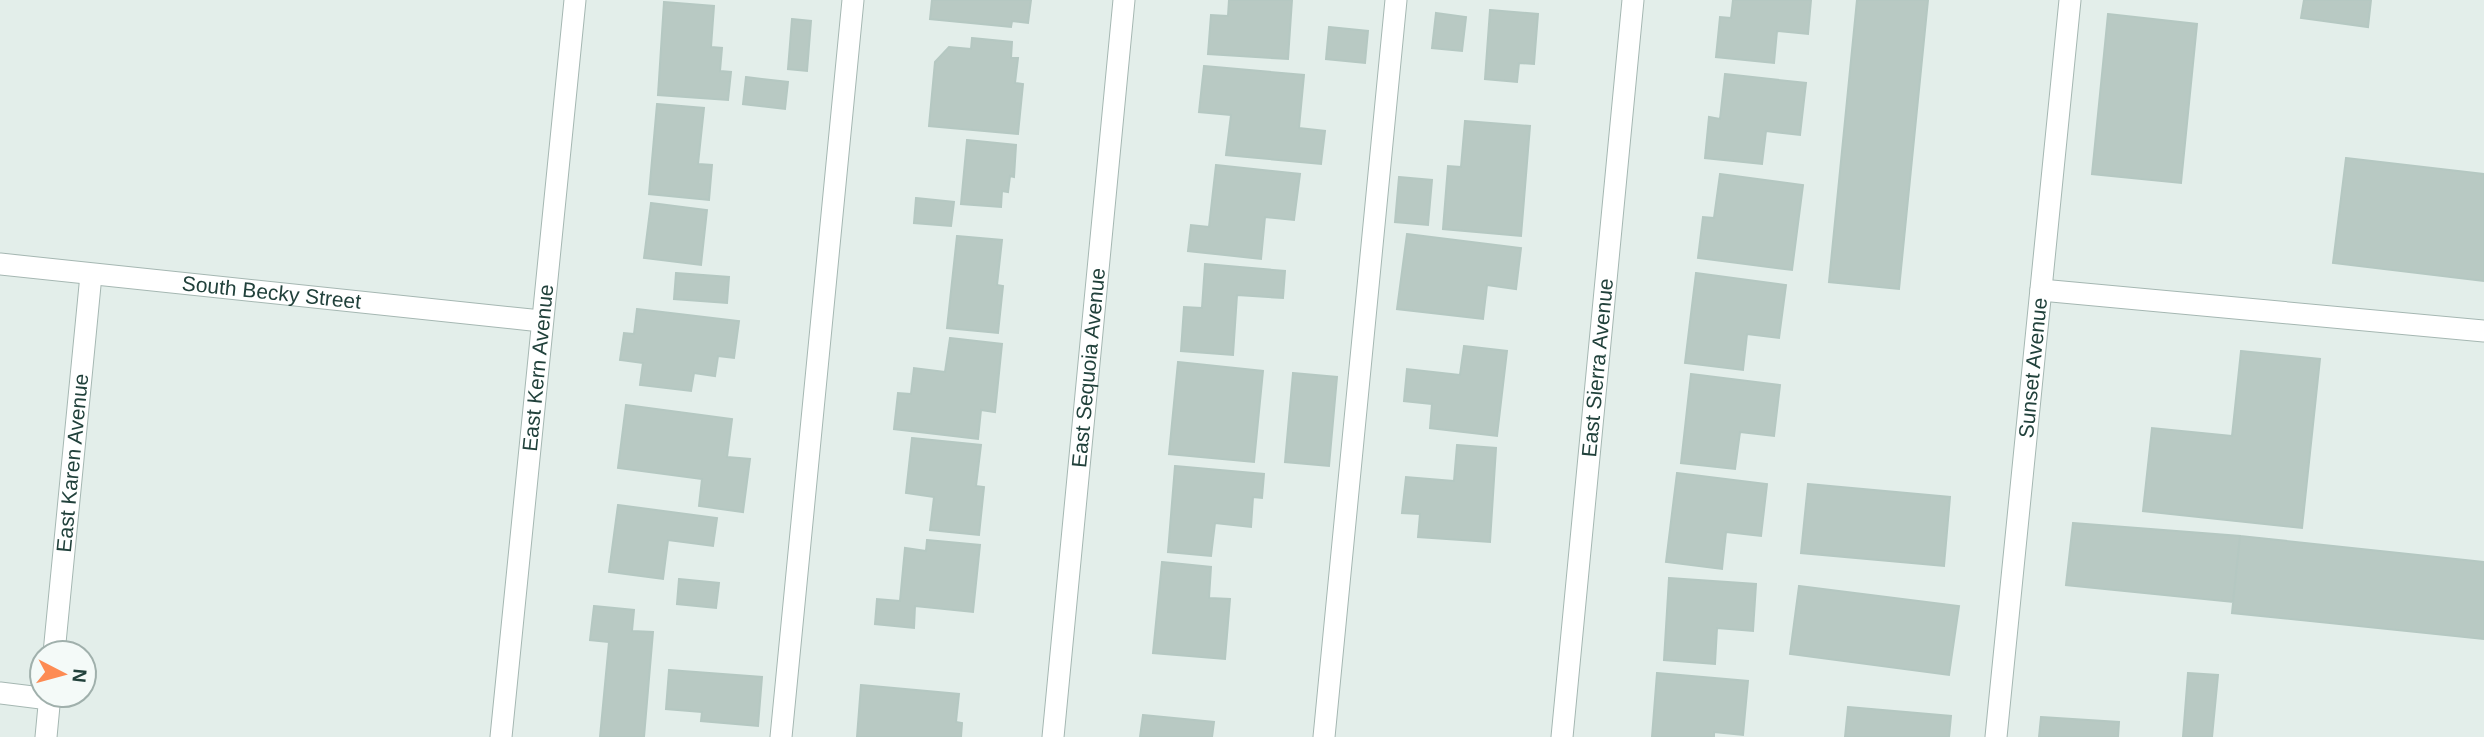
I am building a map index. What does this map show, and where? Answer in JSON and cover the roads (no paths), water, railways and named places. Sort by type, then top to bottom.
[{"type":"street","name":"East Kern Avenue","points":[[501,737],[575,0]]},
{"type":"street","points":[[781,737],[853,0]]},
{"type":"street","name":"East Sequoia Avenue","points":[[1053,737],[1124,0]]},
{"type":"street","points":[[1324,737],[1395,0]]},
{"type":"street","name":"East Sierra Avenue","points":[[1562,737],[1633,0]]},
{"type":"street","name":"Sunset Avenue","points":[[1996,737],[2070,0]]},
{"type":"street","name":"South Becky Street","points":[[0,264],[541,321]]},
{"type":"street","name":"East Karen Avenue","points":[[55,639],[91,275]]},
{"type":"street","points":[[2041,290],[2484,331]]},
{"type":"street","points":[[0,694],[28,696]]},
{"type":"street","points":[[46,737],[49,709]]}]
